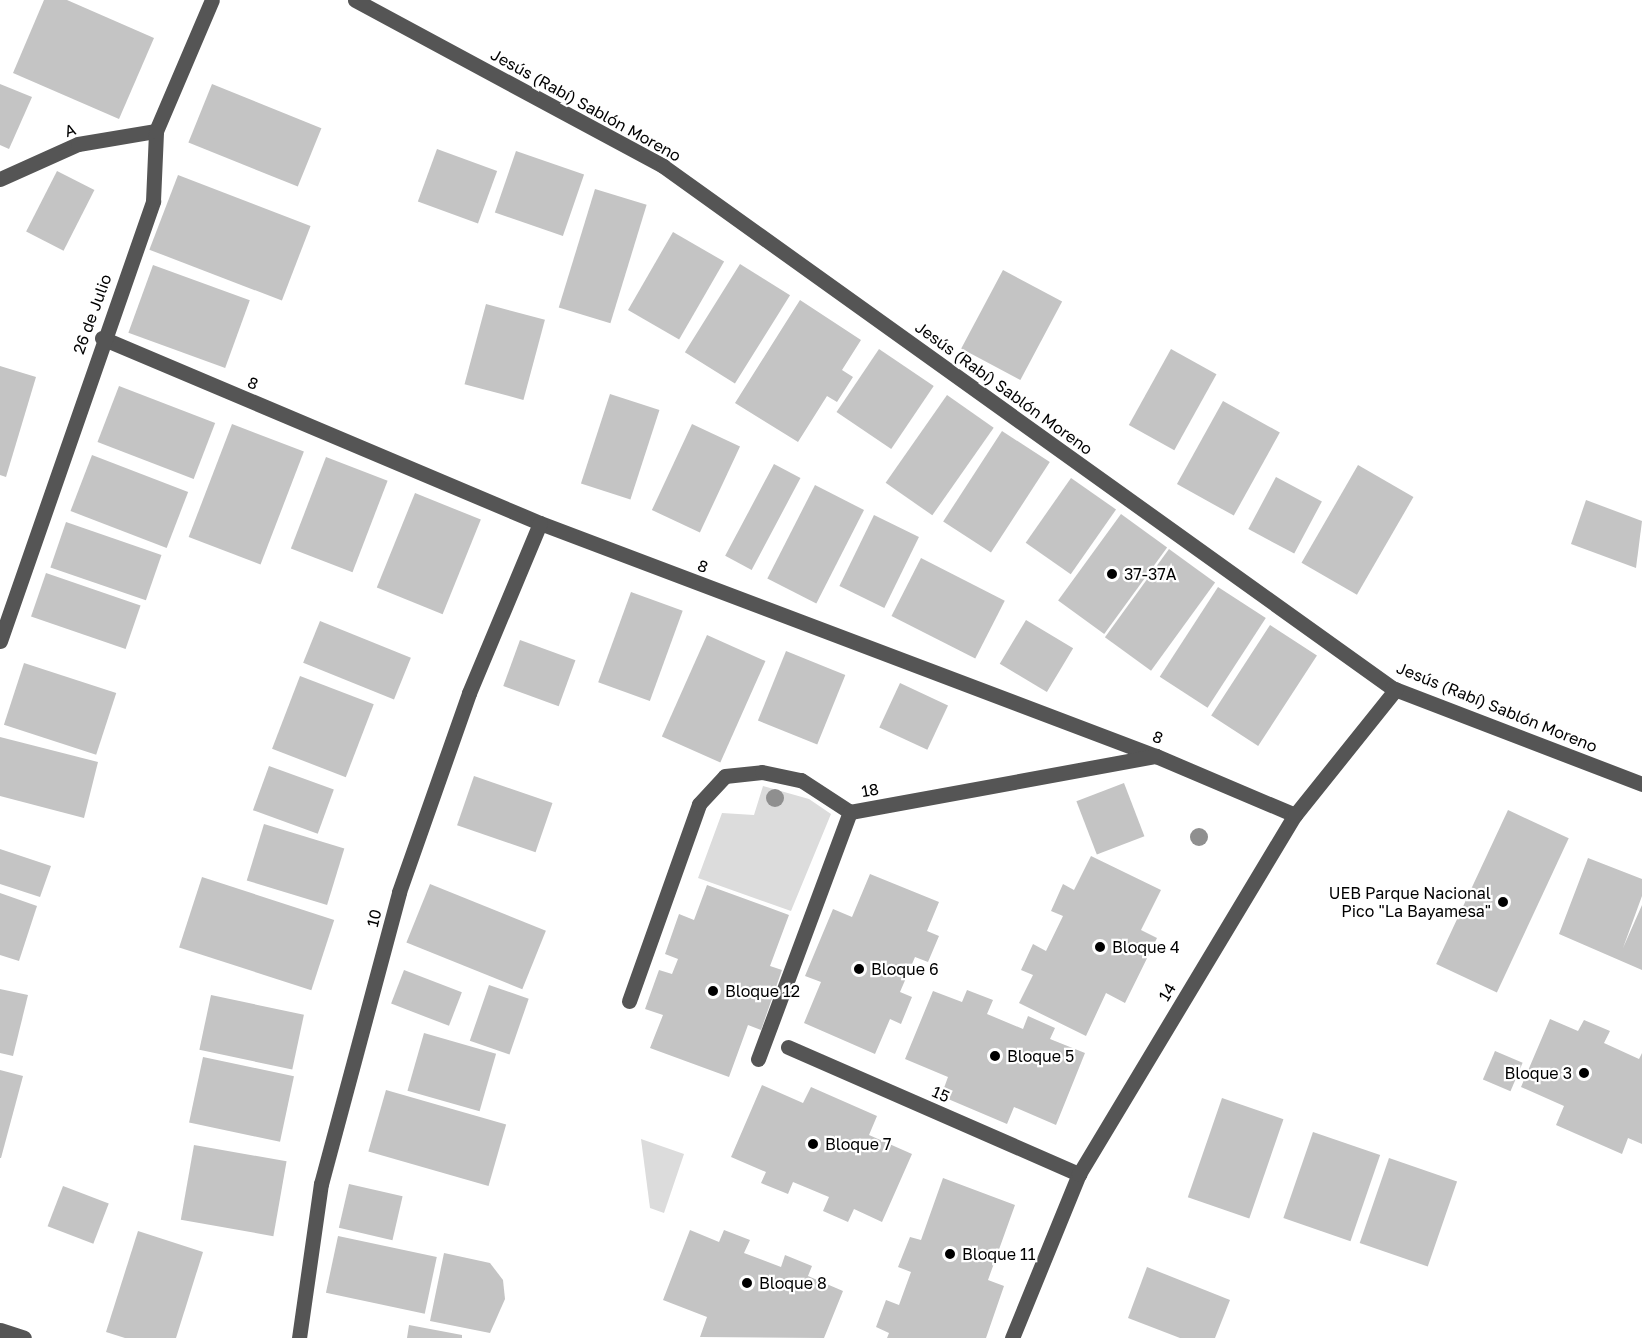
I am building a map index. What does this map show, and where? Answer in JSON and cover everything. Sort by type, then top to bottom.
[{"type":"street","name":"26 de Julio","points":[[0,641],[102,338],[153,201],[156,131],[212,0]]},
{"type":"street","name":"Jesús (Rabí) Sablón Moreno","points":[[355,0],[663,166],[1396,689],[1642,784]]},
{"type":"street","name":"A","points":[[0,179],[78,144],[156,131]]},
{"type":"street","name":"8","points":[[102,338],[540,524],[1156,756],[1295,814]]},
{"type":"street","name":"10","points":[[299,1338],[321,1184],[399,892],[469,693],[540,524]]},
{"type":"street","name":"14","points":[[1012,1338],[1079,1174],[1295,814],[1396,689]]},
{"type":"street","name":"18","points":[[758,1059],[850,812],[1156,756]]},
{"type":"street","points":[[628,1001],[699,804],[725,776],[762,772],[801,780],[850,812]]},
{"type":"street","name":"15","points":[[788,1047],[1079,1174]]},
{"type":"street","points":[[0,1330],[24,1338]]},
{"type":"shaded area","points":[[763,786],[809,799],[831,814],[791,911],[698,878],[722,813],[754,815]]},
{"type":"shaded area","points":[[641,1139],[684,1154],[664,1213],[650,1208]]},
{"type":"building","points":[[44,0],[67,0],[154,38],[119,119],[13,73]]},
{"type":"building","points":[[0,84],[32,97],[9,149],[0,145]]},
{"type":"building","points":[[212,84],[321,128],[298,187],[188,142]]},
{"type":"building","points":[[437,149],[497,171],[478,224],[418,202]]},
{"type":"building","points":[[516,151],[584,174],[563,236],[495,212]]},
{"type":"building","points":[[57,171],[94,190],[64,251],[26,232]]},
{"type":"building","points":[[178,175],[311,226],[282,301],[149,250]]},
{"type":"building","points":[[595,189],[647,205],[610,323],[559,308]]},
{"type":"building","points":[[673,232],[724,262],[679,339],[628,310]]},
{"type":"building","points":[[740,264],[790,295],[735,383],[685,352]]},
{"type":"building","points":[[153,265],[250,300],[225,368],[128,333]]},
{"type":"building","points":[[1003,270],[1062,301],[1020,380],[961,349]]},
{"type":"building","points":[[800,300],[861,340],[842,370],[853,377],[837,402],[827,396],[798,442],[735,403]]},
{"type":"building","points":[[486,304],[545,320],[523,400],[465,384]]},
{"type":"building","points":[[879,349],[934,386],[891,449],[837,412]]},
{"type":"building","points":[[1171,349],[1216,374],[1174,450],[1129,425]]},
{"type":"building","points":[[0,366],[36,377],[6,477],[0,475]]},
{"type":"building","points":[[119,386],[215,423],[194,479],[97,442]]},
{"type":"building","points":[[610,394],[659,410],[630,499],[581,483]]},
{"type":"building","points":[[947,395],[994,428],[932,515],[886,483]]},
{"type":"building","points":[[1223,401],[1280,433],[1234,516],[1177,484]]},
{"type":"building","points":[[232,424],[304,452],[261,565],[189,537]]},
{"type":"building","points":[[692,424],[740,446],[700,532],[652,510]]},
{"type":"building","points":[[1002,431],[1050,462],[991,553],[943,522]]},
{"type":"building","points":[[92,455],[188,492],[167,548],[70,511]]},
{"type":"building","points":[[326,457],[388,481],[352,572],[291,548]]},
{"type":"building","points":[[774,464],[800,478],[752,570],[725,556]]},
{"type":"building","points":[[1358,465],[1413,497],[1357,595],[1302,563]]},
{"type":"building","points":[[1276,477],[1322,501],[1294,554],[1248,529]]},
{"type":"building","points":[[1071,478],[1116,510],[1071,574],[1026,543]]},
{"type":"building","points":[[815,485],[864,510],[816,604],[767,579]]},
{"type":"building","points":[[415,493],[481,520],[443,614],[377,588]]},
{"type":"building","points":[[1586,500],[1642,521],[1636,568],[1571,544]]},
{"type":"building","name":"37-37A","points":[[1121,514],[1167,548],[1104,634],[1058,601]]},
{"type":"building","points":[[874,515],[919,537],[884,608],[839,586]]},
{"type":"building","points":[[66,522],[161,555],[146,600],[50,567]]},
{"type":"building","points":[[1169,549],[1215,583],[1151,671],[1105,637]]},
{"type":"building","points":[[921,558],[1005,601],[975,659],[891,616]]},
{"type":"building","points":[[46,573],[141,606],[126,649],[31,616]]},
{"type":"building","points":[[1218,587],[1266,618],[1208,708],[1160,677]]},
{"type":"building","points":[[631,592],[683,611],[650,701],[598,682]]},
{"type":"building","points":[[1026,620],[1073,648],[1047,692],[1000,664]]},
{"type":"building","points":[[320,621],[411,658],[394,699],[303,663]]},
{"type":"building","points":[[1270,625],[1317,655],[1258,746],[1211,716]]},
{"type":"building","points":[[707,635],[765,661],[720,762],[662,736]]},
{"type":"building","points":[[520,640],[575,660],[559,706],[503,686]]},
{"type":"building","points":[[786,651],[845,675],[817,745],[758,721]]},
{"type":"building","points":[[24,663],[116,693],[96,755],[4,725]]},
{"type":"building","points":[[300,676],[374,704],[346,777],[272,749]]},
{"type":"building","points":[[900,683],[948,705],[927,750],[879,727]]},
{"type":"building","points":[[0,737],[98,762],[84,818],[0,796]]},
{"type":"building","points":[[269,766],[334,790],[318,834],[253,810]]},
{"type":"building","points":[[474,776],[552,803],[536,852],[457,825]]},
{"type":"building","points":[[1124,783],[1144,836],[1097,854],[1076,801]]},
{"type":"building","name":"UEB Parque Nacional Pico \"La Bayamesa\"","points":[[1508,810],[1569,838],[1497,992],[1436,964]]},
{"type":"building","points":[[264,824],[344,849],[327,905],[247,880]]},
{"type":"building","points":[[0,849],[51,866],[40,897],[0,884]]},
{"type":"building","name":"Bloque 4","points":[[1091,856],[1161,890],[1141,930],[1157,938],[1125,1003],[1106,993],[1086,1036],[1019,1003],[1033,975],[1021,970],[1033,944],[1046,951],[1063,916],[1051,911],[1063,884],[1074,890]]},
{"type":"building","points":[[1588,858],[1642,879],[1642,896],[1623,948],[1642,905],[1642,970],[1559,934]]},
{"type":"building","name":"Bloque 6","points":[[870,874],[939,902],[927,931],[939,936],[928,962],[915,957],[900,992],[912,997],[901,1024],[890,1019],[875,1054],[804,1023],[821,982],[805,976],[833,909],[852,917]]},
{"type":"building","points":[[202,877],[334,920],[311,990],[179,947]]},
{"type":"building","points":[[430,884],[546,931],[522,989],[406,942]]},
{"type":"building","name":"Bloque 12","points":[[707,885],[789,915],[770,966],[782,970],[761,1030],[748,1025],[729,1077],[650,1048],[663,1015],[645,1009],[659,970],[672,974],[678,959],[665,954],[679,914],[694,920]]},
{"type":"building","points":[[0,893],[37,906],[19,961],[0,955]]},
{"type":"building","points":[[404,970],[462,992],[449,1026],[391,1004]]},
{"type":"building","points":[[489,985],[529,999],[510,1054],[470,1041]]},
{"type":"building","points":[[0,989],[28,995],[13,1056],[0,1053]]},
{"type":"building","name":"Bloque 5","points":[[967,990],[993,1000],[987,1014],[1023,1029],[1028,1016],[1055,1028],[1050,1039],[1085,1053],[1056,1125],[1014,1107],[1007,1124],[941,1096],[948,1077],[905,1059],[933,991],[962,1002]]},
{"type":"building","points":[[211,995],[304,1015],[292,1070],[199,1050]]},
{"type":"building","name":"Bloque 3","points":[[1550,1019],[1578,1031],[1584,1020],[1610,1031],[1604,1043],[1639,1059],[1642,1053],[1642,1144],[1628,1138],[1622,1154],[1556,1125],[1564,1106],[1521,1087]]},
{"type":"building","points":[[424,1033],[496,1054],[480,1111],[407,1091]]},
{"type":"building","points":[[1495,1051],[1523,1063],[1511,1091],[1483,1080]]},
{"type":"building","points":[[203,1057],[294,1076],[280,1142],[189,1123]]},
{"type":"building","points":[[0,1070],[23,1076],[1,1158],[0,1158]]},
{"type":"building","name":"Bloque 7","points":[[762,1085],[803,1103],[811,1087],[877,1116],[869,1135],[912,1154],[882,1222],[854,1209],[848,1222],[823,1211],[829,1197],[793,1182],[788,1194],[761,1183],[766,1172],[731,1157]]},
{"type":"building","points":[[386,1090],[506,1124],[489,1186],[368,1152]]},
{"type":"building","points":[[1222,1098],[1283,1119],[1249,1218],[1188,1197]]},
{"type":"building","points":[[1313,1132],[1380,1155],[1351,1241],[1283,1218]]},
{"type":"building","points":[[194,1145],[287,1161],[273,1236],[181,1220]]},
{"type":"building","points":[[1389,1158],[1457,1181],[1428,1267],[1360,1243]]},
{"type":"building","name":"Bloque 11","points":[[943,1178],[1015,1205],[988,1280],[1004,1286],[986,1338],[887,1338],[889,1333],[876,1327],[886,1300],[899,1305],[911,1272],[898,1267],[910,1237],[921,1240]]},
{"type":"building","points":[[349,1184],[403,1196],[392,1240],[339,1228]]},
{"type":"building","points":[[63,1186],[109,1204],[93,1244],[48,1226]]},
{"type":"building","name":"Bloque 8","points":[[690,1230],[719,1242],[724,1230],[750,1240],[744,1253],[781,1267],[785,1255],[812,1266],[808,1276],[843,1291],[824,1338],[700,1337],[707,1317],[663,1300]]},
{"type":"building","points":[[138,1231],[203,1252],[176,1338],[125,1338],[106,1332]]},
{"type":"building","points":[[338,1236],[437,1257],[425,1314],[326,1293]]},
{"type":"building","points":[[444,1253],[490,1263],[503,1280],[505,1299],[490,1333],[430,1321]]},
{"type":"building","points":[[1147,1267],[1230,1300],[1215,1338],[1180,1338],[1128,1318]]},
{"type":"building","points":[[409,1325],[462,1335],[462,1338],[407,1338]]},
{"type":"place","name":"37-37A","points":[[1112,574]]},
{"type":"place","name":"UEB Parque Nacional Pico \"La Bayamesa\"","points":[[1503,902]]},
{"type":"place","name":"Bloque 4","points":[[1100,947]]},
{"type":"place","name":"Bloque 6","points":[[859,969]]},
{"type":"place","name":"Bloque 12","points":[[713,991]]},
{"type":"place","name":"Bloque 5","points":[[995,1056]]},
{"type":"place","name":"Bloque 3","points":[[1584,1073]]},
{"type":"place","name":"Bloque 7","points":[[813,1144]]},
{"type":"place","name":"Bloque 11","points":[[950,1254]]},
{"type":"place","name":"Bloque 8","points":[[747,1283]]}]
